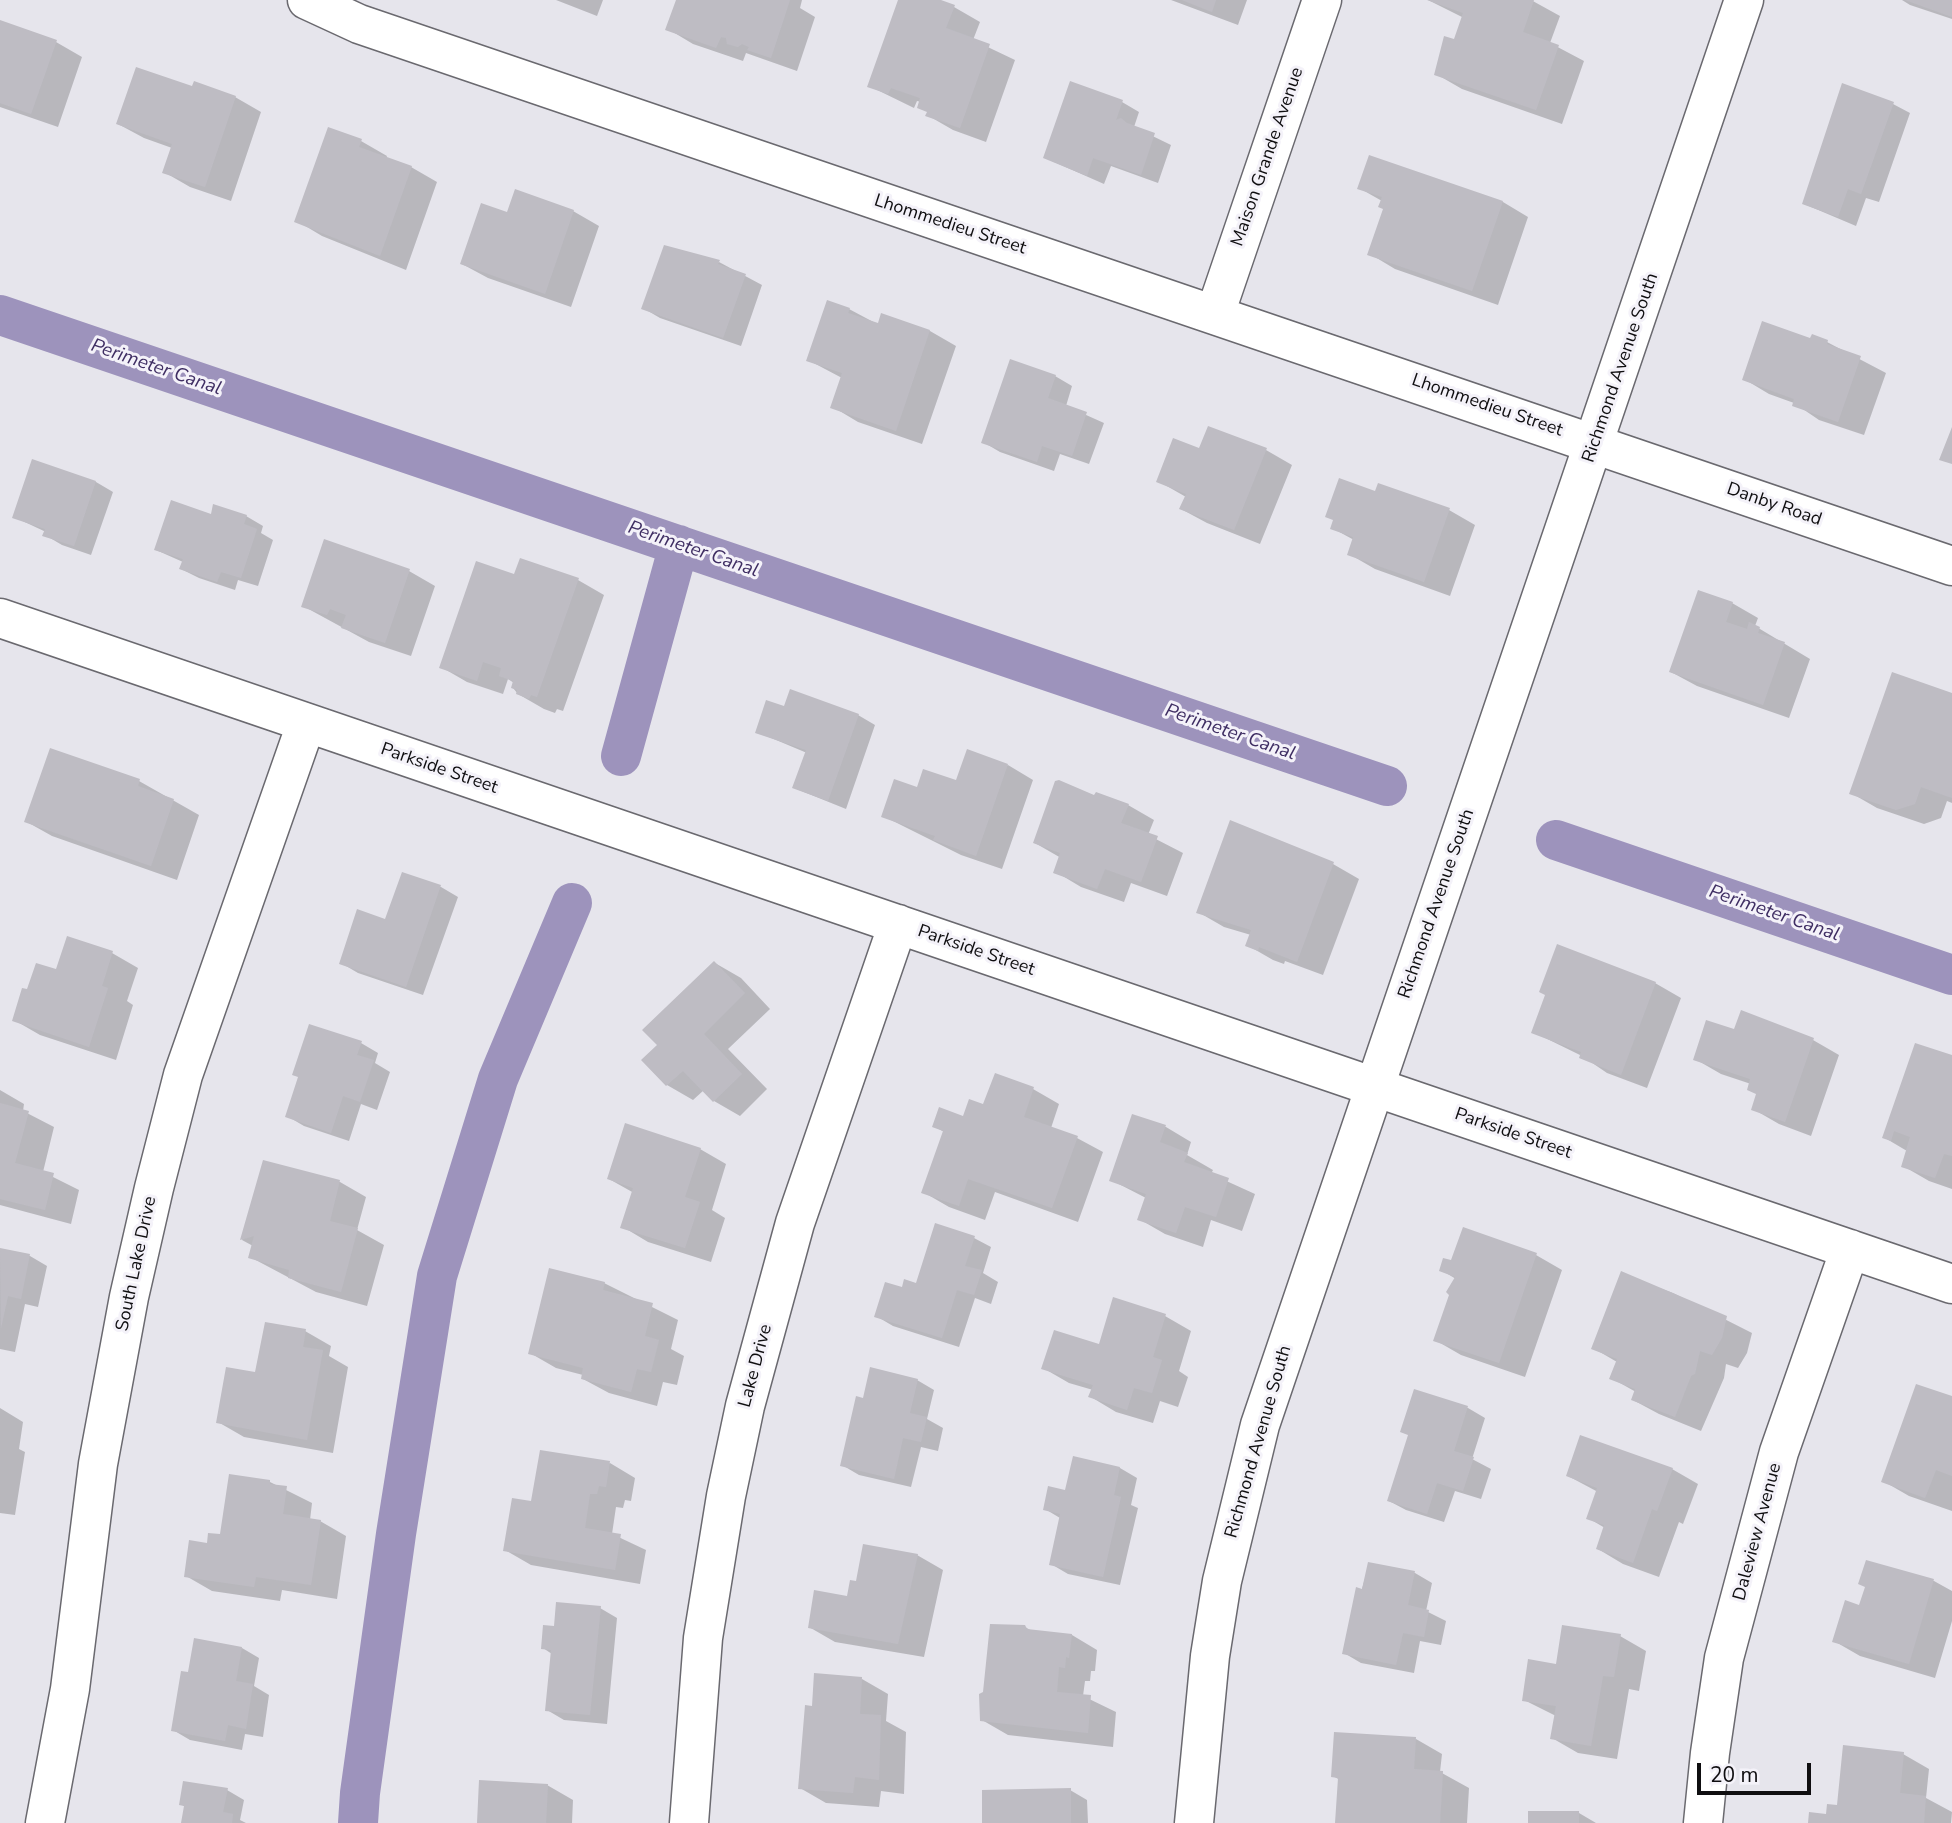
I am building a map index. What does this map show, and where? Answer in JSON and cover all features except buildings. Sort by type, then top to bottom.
[{"type":"street","name":"Lhommedieu Street","points":[[307,0],[372,29],[1596,443]]},
{"type":"street","name":"Maison Grande Avenue","points":[[1214,314],[1322,0]]},
{"type":"street","name":"Richmond Avenue South","points":[[1194,1823],[1210,1656],[1236,1514],[1280,1364],[1596,443],[1744,0]]},
{"type":"street","name":"Danby Road","points":[[1596,443],[1952,566]]},
{"type":"street","name":"Parkside Street","points":[[0,618],[1952,1284]]},
{"type":"street","name":"South Lake Drive","points":[[45,1823],[70,1689],[98,1464],[129,1297],[154,1188],[183,1075],[306,724]]},
{"type":"street","name":"Lake Drive","points":[[689,1823],[703,1639],[726,1496],[745,1406],[795,1223],[898,925]]},
{"type":"street","name":"Daleview Avenue","points":[[1703,1823],[1724,1658],[1779,1452],[1850,1249]]},
{"type":"waterway","name":"Perimeter Canal","points":[[0,315],[1387,786]]},
{"type":"waterway","points":[[621,756],[679,545]]},
{"type":"waterway","name":"Perimeter Canal","points":[[1556,840],[1952,975]]},
{"type":"waterway","points":[[358,1823],[396,1534],[437,1276],[498,1079],[572,903]]}]
